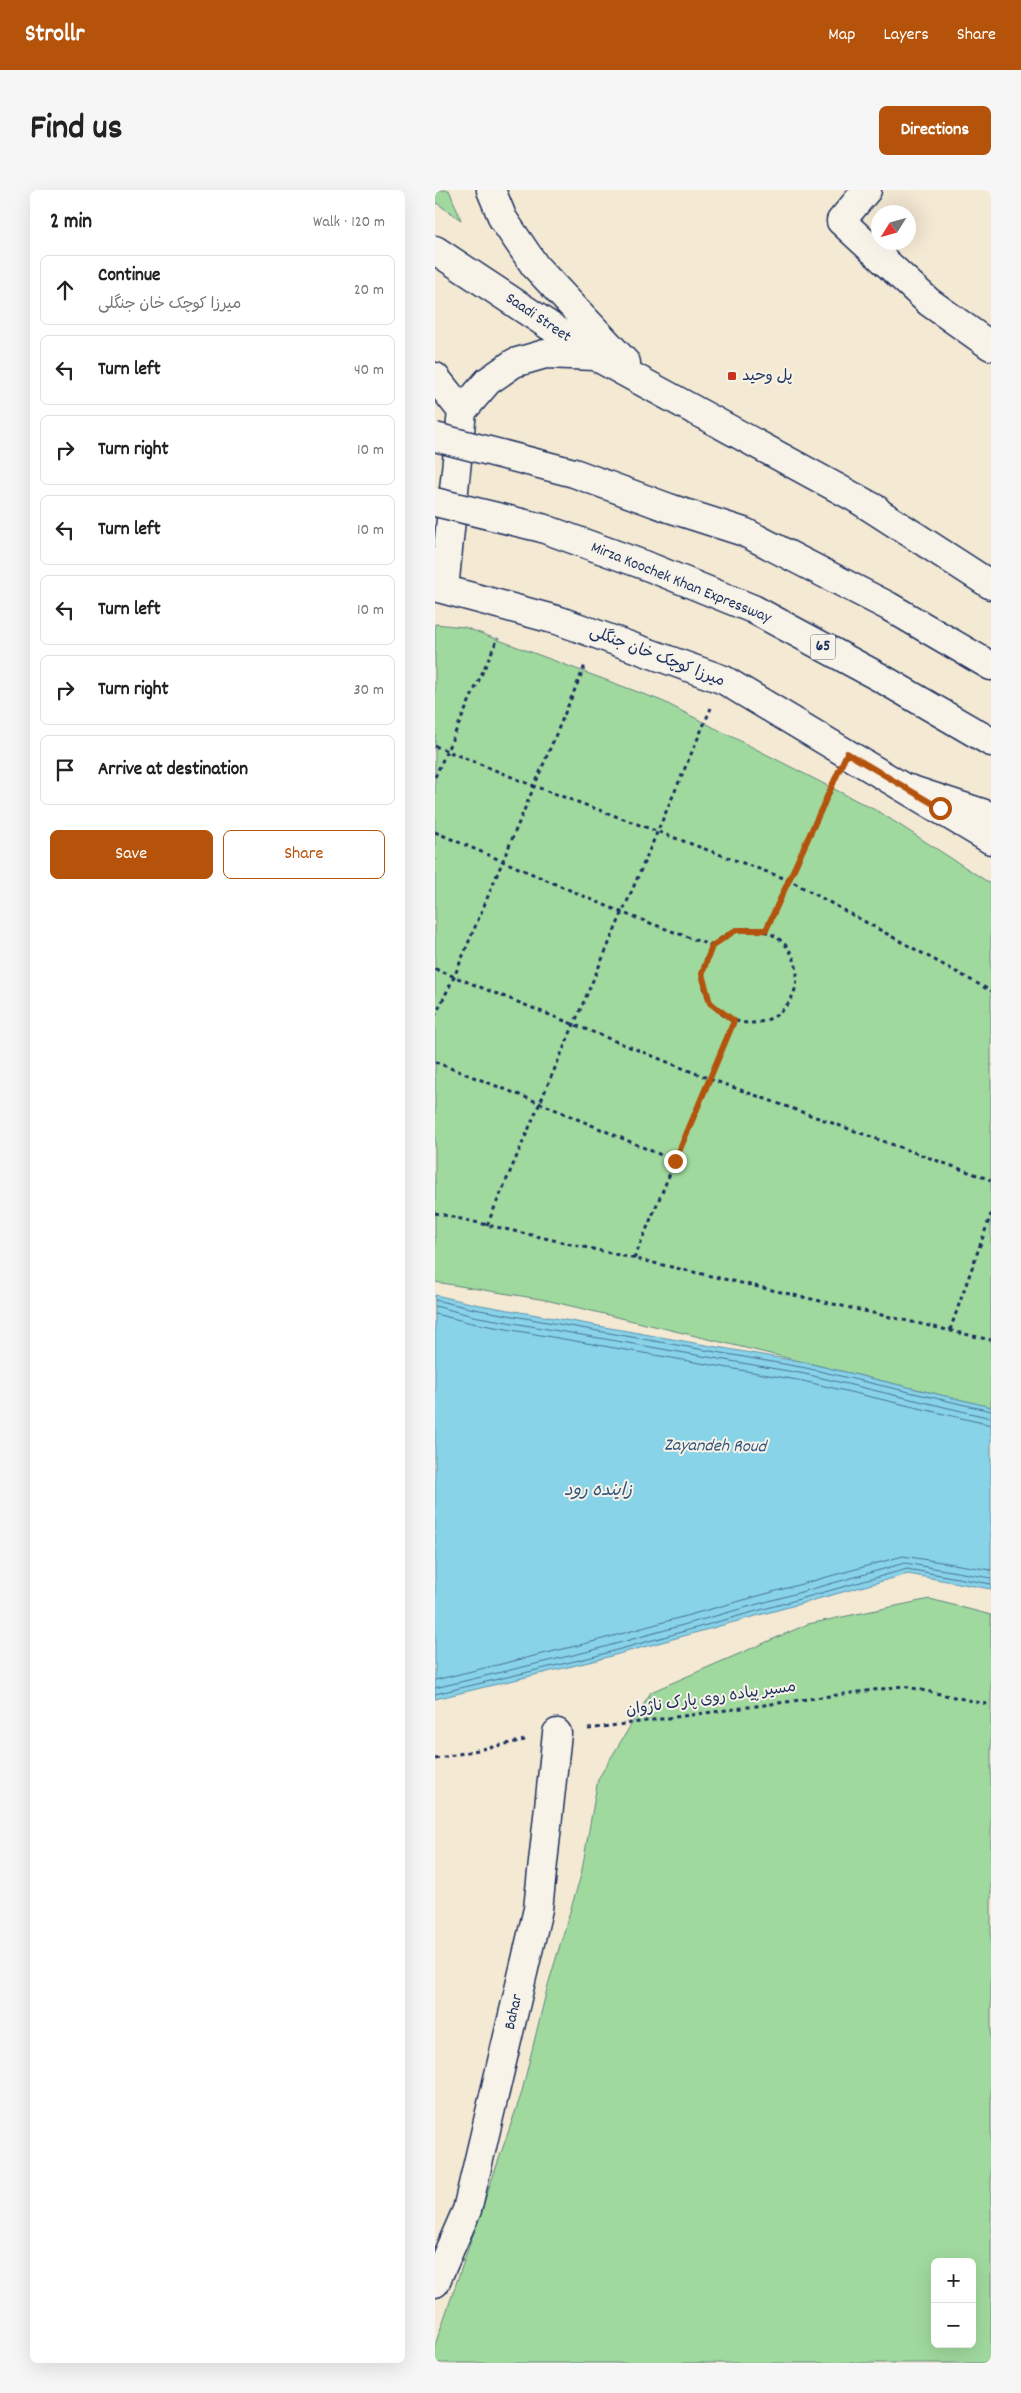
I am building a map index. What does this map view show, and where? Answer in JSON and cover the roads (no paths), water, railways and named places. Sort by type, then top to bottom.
[{"type":"main road","points":[[491,190],[503,219],[535,266],[644,382],[991,573]]},
{"type":"main road","points":[[867,190],[841,221],[929,302],[991,346]]},
{"type":"main road","name":"Saadi Street","points":[[435,250],[595,356],[644,382]]},
{"type":"main road","points":[[440,588],[462,412],[488,381],[514,363],[545,354],[595,356]]},
{"type":"main road","points":[[435,377],[462,412]]},
{"type":"main road","points":[[435,437],[574,473],[669,508],[744,532],[888,606],[991,666]]},
{"type":"main road","points":[[856,498],[991,585]]},
{"type":"main road","name":"Mirza Koochek Khan Expressway","points":[[435,502],[542,528],[647,566],[753,609],[881,678],[991,742]]},
{"type":"main road","name":"میرزا کوچک خان جنگلی","points":[[440,588],[560,620],[723,680],[909,789],[991,840]]},
{"type":"main road","points":[[909,789],[991,816]]},
{"type":"main road","name":"Bahar","points":[[435,2283],[467,2210],[538,1909],[557,1733]]},
{"type":"water","name":"زاینده رود","points":[[435,1295],[475,1304],[807,1363],[991,1407],[991,1589],[908,1574],[593,1661],[435,1699]]},
{"type":"place","name":"پل وحید","points":[[732,376]]},
{"type":"water label","name":"Zayandeh Roud","points":[[715,1447]]}]
